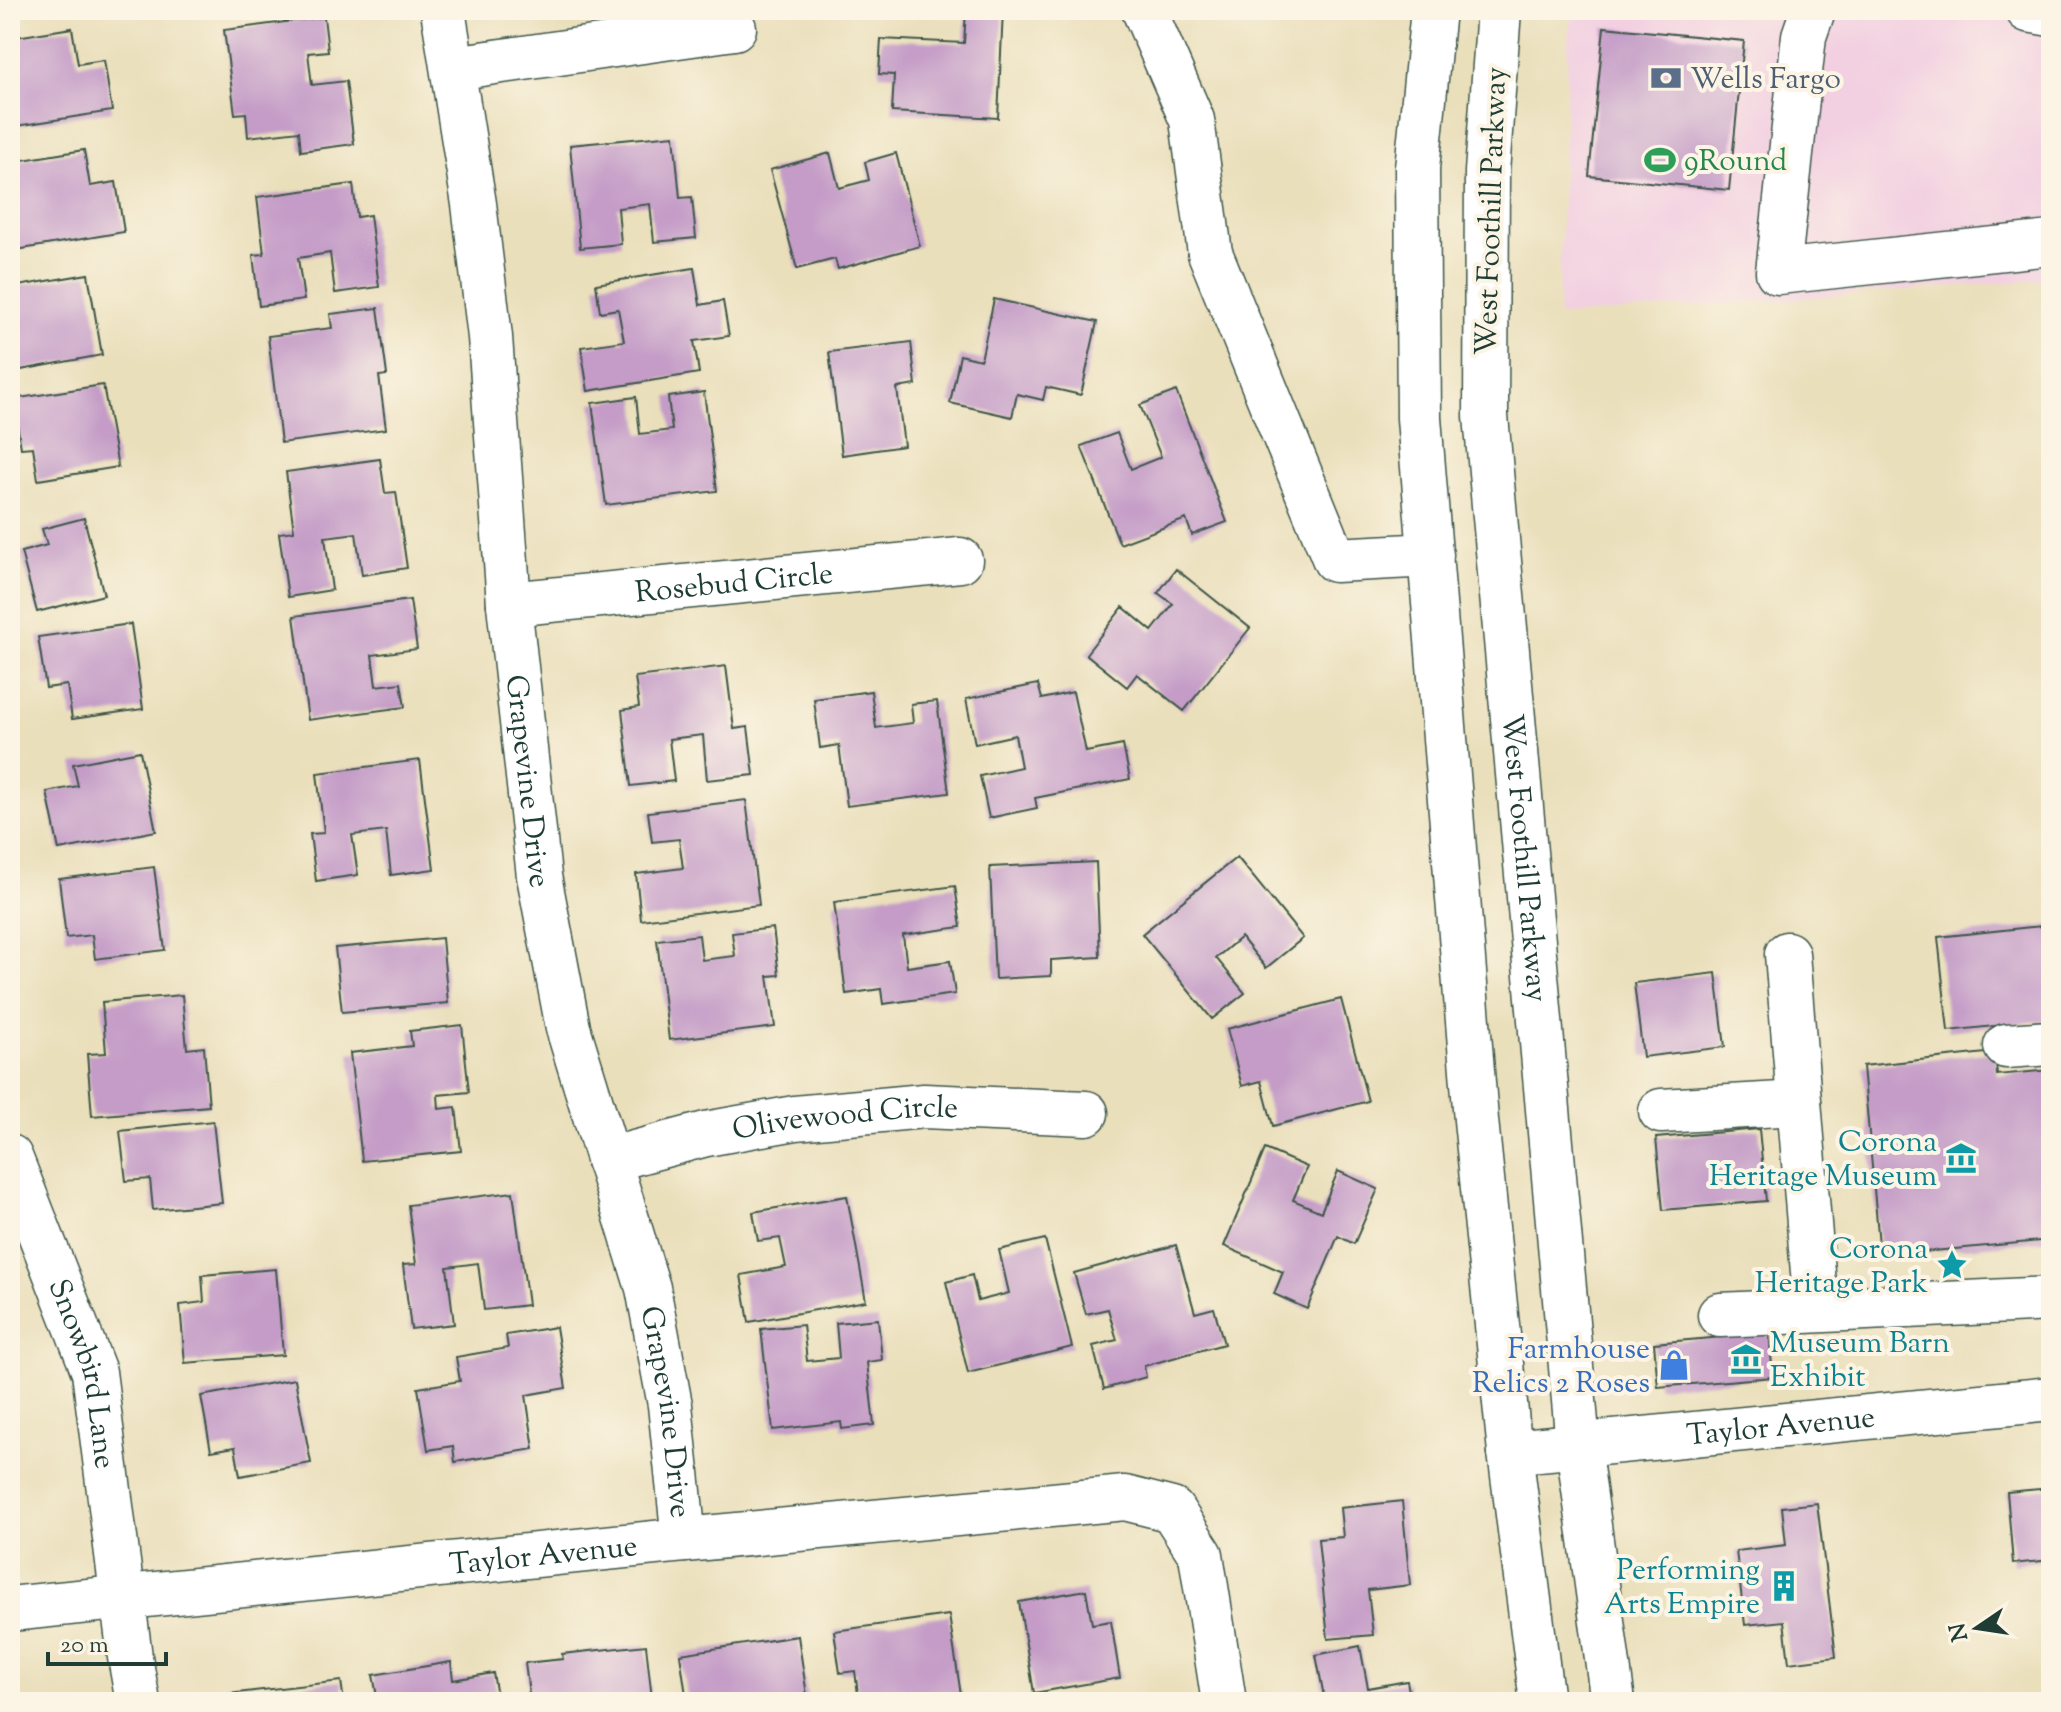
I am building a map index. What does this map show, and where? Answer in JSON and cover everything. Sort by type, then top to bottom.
[{"type":"street","name":"Grapevine Drive","points":[[443,10],[474,204],[490,337],[509,604],[539,876],[568,1028],[648,1288],[670,1405],[684,1540]]},
{"type":"street","points":[[1144,10],[1192,120],[1210,253],[1335,560],[1431,555]]},
{"type":"street","points":[[1433,10],[1417,168],[1419,418],[1476,1120],[1510,1452],[1542,1702]]},
{"type":"street","name":"West Foothill Parkway","points":[[1499,10],[1487,172],[1486,416],[1578,1445],[1613,1702]]},
{"type":"street","points":[[1813,10],[1804,36],[1778,272],[2051,243]]},
{"type":"street","points":[[2028,10],[2051,14]]},
{"type":"street","points":[[453,68],[734,28]]},
{"type":"street","name":"Rosebud Circle","points":[[509,604],[960,560]]},
{"type":"street","points":[[1787,954],[1816,1309]]},
{"type":"street","points":[[2006,1046],[2051,1043]]},
{"type":"street","points":[[1661,1111],[1799,1103]]},
{"type":"street","name":"Olivewood Circle","points":[[608,1160],[706,1134],[795,1118],[924,1106],[1086,1113]]},
{"type":"street","name":"Snowbird Lane","points":[[10,1157],[94,1372],[138,1702]]},
{"type":"street","points":[[1720,1315],[2051,1299]]},
{"type":"street","name":"Taylor Avenue","points":[[1510,1452],[2051,1399]]},
{"type":"street","name":"Taylor Avenue","points":[[10,1609],[1125,1498],[1172,1510],[1201,1555],[1224,1702]]},
{"type":"shaded area","points":[[1573,10],[2051,10],[2051,279],[1558,316],[1568,42]]},
{"type":"building","points":[[966,10],[1003,10],[998,118],[892,112],[894,75],[879,74],[881,39],[964,43]]},
{"type":"building","points":[[324,17],[328,51],[308,53],[312,85],[346,81],[354,144],[301,151],[299,131],[248,137],[246,113],[235,114],[224,30]]},
{"type":"building","points":[[1604,27],[1744,41],[1729,190],[1589,176]]},
{"type":"building","points":[[72,28],[78,64],[104,60],[112,111],[10,127],[10,38]]},
{"type":"building","points":[[674,135],[680,198],[692,197],[696,238],[654,242],[650,204],[618,208],[621,244],[580,248],[570,145]]},
{"type":"building","points":[[84,150],[90,186],[116,182],[124,232],[10,251],[10,162]]},
{"type":"building","points":[[830,153],[839,188],[869,180],[865,162],[896,153],[920,246],[838,269],[835,259],[797,269],[770,170]]},
{"type":"building","points":[[353,184],[357,217],[370,215],[379,287],[335,293],[330,253],[298,258],[304,300],[259,306],[253,255],[264,254],[257,197]]},
{"type":"building","points":[[694,268],[700,305],[723,301],[729,336],[694,341],[699,373],[588,391],[581,347],[624,341],[618,309],[600,312],[596,284]]},
{"type":"building","points":[[88,274],[102,355],[10,372],[10,309],[16,308],[12,287]]},
{"type":"building","points":[[994,299],[1097,322],[1081,395],[1046,387],[1043,400],[1017,394],[1012,417],[950,403],[960,355],[981,360]]},
{"type":"building","points":[[378,308],[387,375],[379,376],[386,429],[281,443],[268,336],[332,328],[330,314]]},
{"type":"building","points":[[911,342],[916,385],[897,388],[904,446],[842,455],[829,352]]},
{"type":"building","points":[[103,385],[118,467],[38,480],[33,447],[21,448],[13,399]]},
{"type":"building","points":[[1176,391],[1227,522],[1192,535],[1186,519],[1120,544],[1081,446],[1117,433],[1131,469],[1161,457],[1140,405]]},
{"type":"building","points":[[704,392],[717,491],[606,505],[592,403],[636,397],[640,434],[672,430],[668,397]]},
{"type":"building","points":[[380,459],[385,493],[396,492],[407,568],[362,575],[356,533],[325,537],[332,590],[288,597],[279,533],[294,531],[286,472]]},
{"type":"building","points":[[84,518],[104,595],[37,612],[21,552],[47,545],[42,529]]},
{"type":"building","points":[[1176,569],[1250,628],[1184,711],[1137,674],[1127,687],[1086,654],[1123,607],[1152,631],[1173,604],[1158,593]]},
{"type":"building","points":[[410,600],[417,649],[372,655],[376,686],[401,683],[405,707],[308,720],[294,616]]},
{"type":"building","points":[[131,624],[143,709],[72,719],[67,685],[46,688],[38,637]]},
{"type":"building","points":[[726,666],[734,729],[748,727],[754,775],[707,780],[703,735],[669,739],[674,781],[631,786],[622,710],[639,707],[635,677]]},
{"type":"building","points":[[1038,684],[1042,699],[1073,692],[1086,752],[1123,745],[1130,779],[1035,798],[1037,808],[989,818],[980,776],[1021,767],[1015,735],[975,744],[966,699]]},
{"type":"building","points":[[871,691],[876,728],[913,723],[911,704],[937,701],[949,793],[847,806],[839,745],[820,748],[814,699]]},
{"type":"building","points":[[140,751],[156,831],[59,850],[47,792],[78,786],[73,764]]},
{"type":"building","points":[[420,760],[434,869],[391,875],[386,831],[352,835],[358,875],[316,881],[310,834],[324,833],[317,773]]},
{"type":"building","points":[[746,800],[759,905],[641,920],[636,874],[683,868],[679,839],[652,842],[648,812]]},
{"type":"building","points":[[1237,857],[1303,938],[1266,968],[1241,937],[1216,958],[1245,993],[1212,1019],[1142,934]]},
{"type":"building","points":[[1096,862],[1100,957],[1051,960],[1051,976],[995,979],[990,867]]},
{"type":"building","points":[[154,867],[165,950],[95,959],[92,935],[66,938],[59,879]]},
{"type":"building","points":[[955,886],[961,927],[903,935],[907,967],[950,961],[955,994],[883,1004],[881,989],[846,994],[834,902]]},
{"type":"building","points":[[2051,925],[2051,1020],[1948,1031],[1938,937]]},
{"type":"building","points":[[773,928],[779,975],[768,976],[775,1027],[669,1040],[657,940],[699,935],[702,960],[735,956],[732,933]]},
{"type":"building","points":[[442,938],[448,1003],[342,1012],[335,948]]},
{"type":"building","points":[[1716,973],[1725,1047],[1643,1057],[1634,983]]},
{"type":"building","points":[[182,995],[187,1049],[204,1047],[209,1106],[92,1116],[87,1054],[106,1053],[102,1002]]},
{"type":"building","points":[[1341,999],[1368,1101],[1273,1126],[1261,1081],[1242,1086],[1227,1029]]},
{"type":"building","points":[[462,1025],[469,1092],[438,1095],[439,1109],[456,1107],[461,1151],[362,1161],[350,1053],[412,1046],[410,1031]]},
{"type":"building","name":"Corona Heritage Museum","points":[[1995,1052],[1997,1075],[2051,1070],[2051,1240],[1880,1256],[1863,1066]]},
{"type":"building","points":[[213,1121],[222,1203],[153,1210],[150,1179],[126,1181],[120,1131]]},
{"type":"building","points":[[1759,1129],[1766,1201],[1663,1210],[1656,1138]]},
{"type":"building","points":[[1265,1149],[1307,1167],[1293,1200],[1321,1212],[1338,1171],[1378,1189],[1354,1244],[1338,1236],[1307,1309],[1274,1294],[1283,1272],[1224,1246]]},
{"type":"building","points":[[513,1192],[528,1305],[484,1310],[478,1263],[447,1267],[454,1324],[411,1329],[403,1265],[416,1264],[408,1205]]},
{"type":"building","points":[[847,1196],[866,1301],[749,1322],[741,1275],[786,1267],[780,1238],[758,1241],[753,1212]]},
{"type":"building","points":[[1045,1239],[1072,1347],[968,1373],[946,1282],[972,1275],[978,1301],[1009,1293],[999,1250]]},
{"type":"building","points":[[1176,1245],[1195,1313],[1214,1308],[1224,1344],[1144,1366],[1146,1377],[1104,1389],[1093,1346],[1117,1340],[1108,1309],[1086,1314],[1074,1273]]},
{"type":"building","points":[[276,1269],[283,1355],[185,1363],[180,1305],[204,1302],[202,1275]]},
{"type":"building","points":[[878,1319],[882,1360],[867,1362],[874,1425],[842,1429],[841,1422],[773,1430],[761,1329],[803,1325],[807,1361],[839,1358],[836,1323]]},
{"type":"building","points":[[556,1327],[566,1388],[526,1395],[534,1449],[455,1462],[453,1446],[428,1450],[418,1388],[460,1381],[456,1357],[508,1348],[506,1335]]},
{"type":"building","points":[[1769,1333],[1773,1377],[1658,1387],[1654,1343]]},
{"type":"building","points":[[295,1379],[311,1463],[240,1476],[235,1447],[211,1451],[201,1396]]},
{"type":"building","points":[[2051,1488],[2051,1560],[2013,1564],[2007,1492]]},
{"type":"building","points":[[1402,1501],[1410,1585],[1368,1590],[1373,1635],[1328,1639],[1318,1539],[1343,1537],[1340,1508]]},
{"type":"building","name":"Performing Arts Empire","points":[[1817,1503],[1836,1657],[1789,1663],[1784,1621],[1745,1625],[1736,1551],[1786,1545],[1782,1507]]},
{"type":"building","points":[[1086,1590],[1092,1624],[1111,1621],[1120,1678],[1034,1693],[1019,1602]]},
{"type":"building","points":[[949,1615],[962,1702],[859,1702],[855,1671],[840,1673],[834,1631]]},
{"type":"building","points":[[798,1636],[808,1702],[687,1702],[680,1654]]},
{"type":"building","points":[[646,1645],[652,1699],[633,1702],[530,1702],[525,1663],[563,1659],[562,1654]]},
{"type":"building","points":[[1360,1646],[1368,1688],[1407,1681],[1411,1702],[1325,1702],[1316,1655]]},
{"type":"building","points":[[451,1662],[453,1680],[493,1673],[498,1702],[378,1702],[373,1675]]},
{"type":"building","points":[[341,1681],[344,1702],[221,1702],[220,1695]]},
{"type":"place","name":"Wells Fargo","points":[[1666,78]]},
{"type":"place","name":"9Round","points":[[1660,160]]},
{"type":"place","name":"Corona Heritage Museum","points":[[1961,1158]]},
{"type":"place","name":"Corona Heritage Park","points":[[1952,1265]]},
{"type":"place","name":"Museum Barn Exhibit","points":[[1746,1359]]},
{"type":"place","name":"Farmhouse Relics 2 Roses","points":[[1674,1365]]},
{"type":"place","name":"Performing Arts Empire","points":[[1784,1586]]}]
